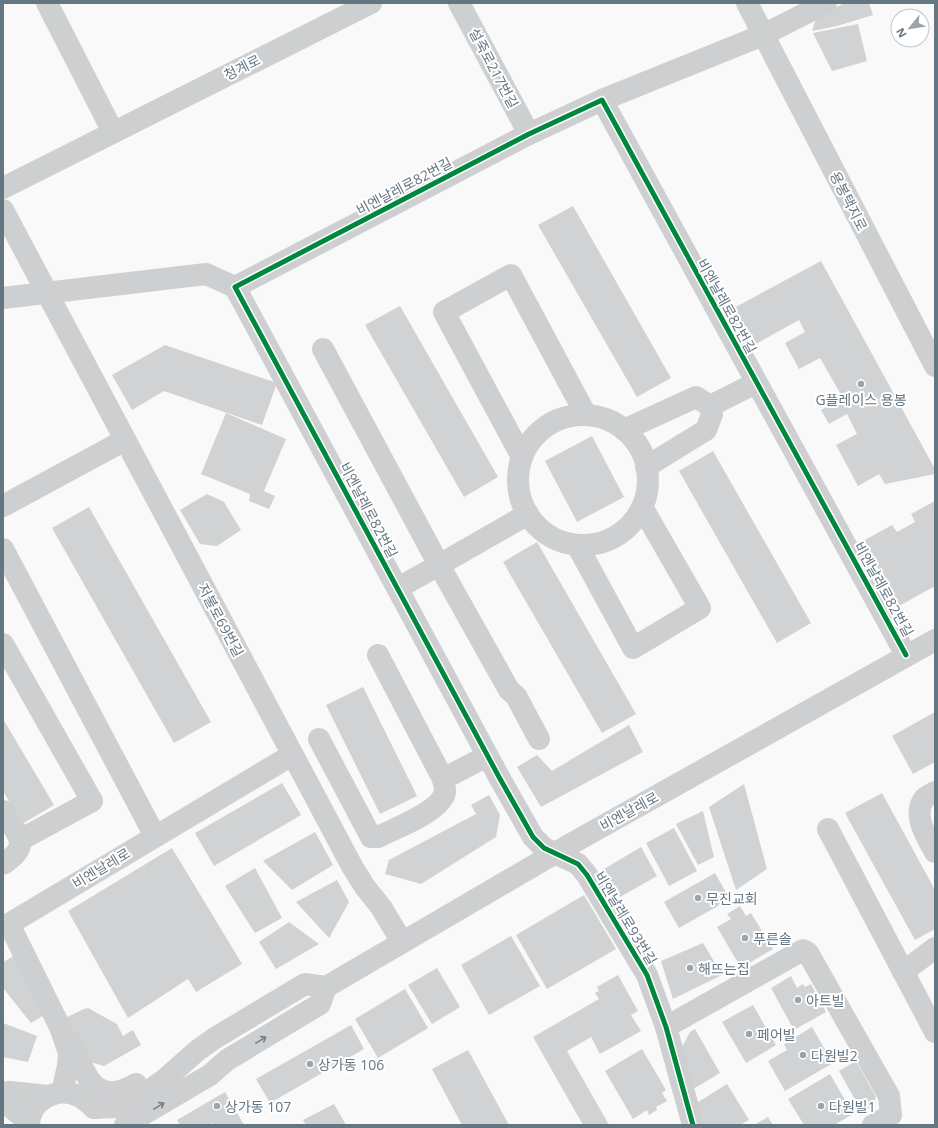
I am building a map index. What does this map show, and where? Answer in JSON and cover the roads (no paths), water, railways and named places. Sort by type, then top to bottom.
[{"type":"street","name":"청계로","points":[[3,188],[371,3]]},
{"type":"street","name":"설죽로217번길","points":[[459,3],[529,134]]},
{"type":"street","name":"용봉택지로","points":[[747,3],[935,366]]},
{"type":"street","points":[[602,100],[763,35],[826,3]]},
{"type":"street","points":[[52,5],[113,132]]},
{"type":"street","name":"비엔날레로82번길","points":[[555,853],[544,848],[533,837],[487,756],[235,287],[529,134],[602,100],[906,655]]},
{"type":"street","name":"저불로69번길","points":[[3,210],[353,868],[365,887],[382,907],[402,942]]},
{"type":"street","points":[[3,298],[206,274],[235,287]]},
{"type":"street","points":[[522,457],[444,312],[511,275],[586,415]]},
{"type":"street","points":[[323,349],[439,565],[509,690],[516,696],[539,739]]},
{"type":"street","points":[[710,406],[756,383]]},
{"type":"street","points":[[624,430],[696,397],[710,406],[712,414],[706,430],[646,467]]},
{"type":"street","points":[[586,415],[593,415],[614,422],[632,436],[644,455],[649,477],[646,500],[635,520],[618,535],[597,544],[578,545],[558,540],[541,529],[528,514],[520,496],[518,476],[522,457],[532,439],[549,424],[570,416],[586,415]]},
{"type":"street","points":[[3,506],[125,440]]},
{"type":"street","points":[[578,545],[632,648],[700,608],[642,507]]},
{"type":"street","points":[[398,588],[528,514]]},
{"type":"street","points":[[3,549],[155,836]]},
{"type":"street","name":"비엔날레로","points":[[96,1116],[136,1100],[164,1080],[198,1050],[215,1038],[402,942],[555,853],[935,640]]},
{"type":"street","points":[[3,644],[92,801],[20,840]]},
{"type":"street","points":[[319,739],[371,836],[378,837],[428,812],[440,801],[445,792],[443,779],[378,655]]},
{"type":"street","name":"비엔날레로","points":[[60,1027],[6,919],[155,836],[292,755]]},
{"type":"street","points":[[443,779],[487,756]]},
{"type":"street","points":[[935,792],[924,798],[919,811],[926,835],[935,852]]},
{"type":"street","points":[[3,811],[20,840],[20,849],[15,856],[3,864]]},
{"type":"street","points":[[828,829],[935,1032]]},
{"type":"street","name":"비엔날레로93번길","points":[[555,853],[578,864],[587,875],[647,975],[666,1027],[693,1125]]},
{"type":"street","points":[[903,972],[935,948]]},
{"type":"street","points":[[666,1027],[803,950],[808,953],[890,1096],[891,1115],[873,1125]]},
{"type":"street","points":[[60,1027],[66,1032],[94,1087],[114,1093],[124,1091],[165,1068],[193,1038],[291,983],[317,986]]},
{"type":"street","points":[[219,1047],[317,986]]},
{"type":"street","points":[[125,1125],[210,1075],[227,1060],[320,1004],[317,986]]},
{"type":"street","points":[[24,1124],[40,1101],[55,1094],[68,1066],[69,1053],[60,1027]]},
{"type":"street","points":[[84,1070],[96,1116]]},
{"type":"street","points":[[3,1093],[73,1094],[84,1099],[96,1116]]},
{"type":"street","points":[[3,1101],[24,1124]]},
{"type":"street","points":[[3,1113],[24,1124]]},
{"type":"place","name":"G플레이스 용봉","points":[[861,384]]},
{"type":"place","name":"무진교회","points":[[698,898]]},
{"type":"place","name":"푸른솔","points":[[745,938]]},
{"type":"place","name":"해뜨는집","points":[[690,968]]},
{"type":"place","name":"아트빌","points":[[798,1000]]},
{"type":"place","name":"페어빌","points":[[749,1034]]},
{"type":"place","name":"다원빌2","points":[[803,1055]]},
{"type":"place","name":"상가동 106","points":[[310,1064]]},
{"type":"place","name":"상가동 107","points":[[217,1106]]},
{"type":"place","name":"다원빌1","points":[[821,1106]]}]
